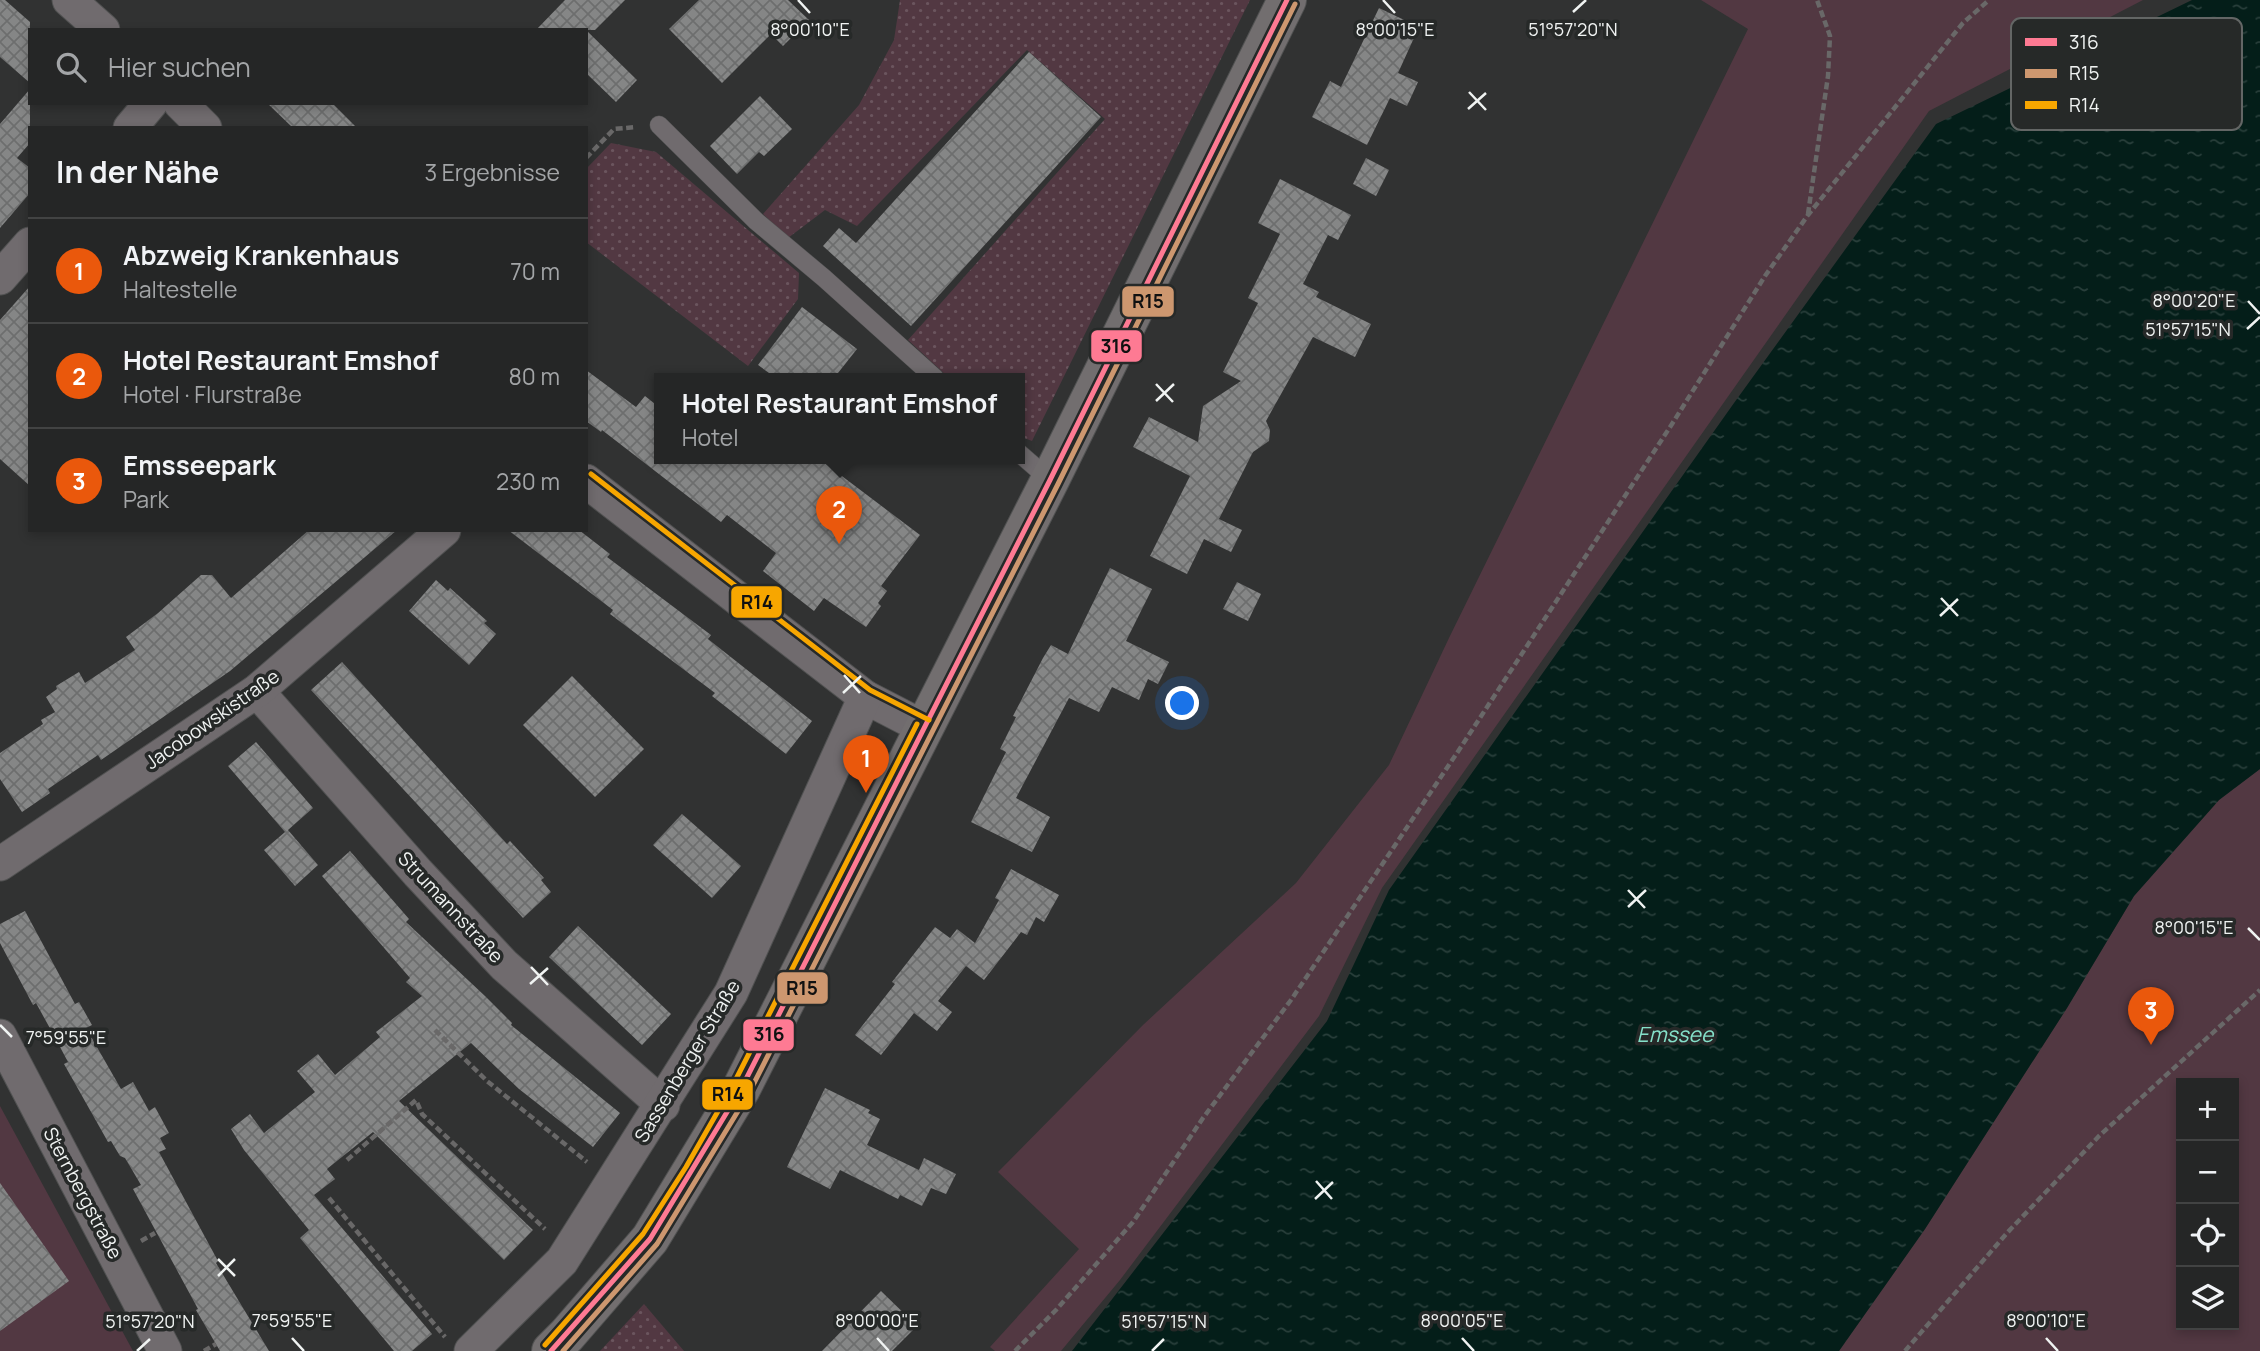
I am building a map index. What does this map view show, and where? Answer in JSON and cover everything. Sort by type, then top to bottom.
[{"type":"street","points":[[69,0],[101,28]]},
{"type":"street","points":[[551,1351],[576,1326],[650,1239],[741,1089],[1050,480],[1287,0]]},
{"type":"street","points":[[132,126],[149,105]]},
{"type":"street","points":[[182,105],[203,126]]},
{"type":"street","points":[[0,278],[28,246]]},
{"type":"street","points":[[588,483],[865,697],[925,728]]},
{"type":"street","name":"Jacobowskistraße","points":[[0,864],[257,691],[442,532]]},
{"type":"street","name":"Strumannstraße","points":[[257,691],[418,873],[504,965],[663,1105]]},
{"type":"street","name":"Sassenberger Straße","points":[[461,1347],[562,1261],[663,1105],[732,993],[865,697]]},
{"type":"street","name":"Sternbergstraße","points":[[0,1036],[165,1351]]},
{"type":"lane","points":[[659,125],[756,221],[929,373]]},
{"type":"lane","points":[[1025,458],[1050,480]]},
{"type":"path","points":[[1808,215],[1828,76],[1830,36],[1817,0]]},
{"type":"path","points":[[1015,1351],[1056,1310],[1133,1222],[1203,1118],[1291,1000],[1459,750],[1672,424],[1765,276],[1808,215],[1963,23],[1989,0]]},
{"type":"path","points":[[588,156],[614,130],[659,125]]},
{"type":"path","points":[[1905,1351],[2007,1233],[2099,1136],[2260,990]]},
{"type":"path","points":[[435,1030],[487,1081],[613,1181]]},
{"type":"path","points":[[348,1160],[416,1100],[422,1114],[451,1145],[568,1251]]},
{"type":"path","points":[[329,1198],[359,1239],[461,1347]]},
{"type":"path","points":[[406,1301],[412,1297]]},
{"type":"path","points":[[204,1351],[216,1344]]},
{"type":"shaded area","points":[[900,0],[1250,0],[1032,441],[1025,438],[1025,373],[944,373],[908,340],[1105,119],[1027,50],[857,226],[825,210],[788,238],[763,214],[859,105],[894,40]]},
{"type":"shaded area","points":[[1701,0],[2143,0],[2108,18],[2011,18],[2011,68],[1929,111],[1382,888],[1319,1016],[1120,1280],[1061,1351],[995,1351],[990,1347],[1079,1249],[998,1172],[1143,1025],[1296,883],[1389,765],[1748,29]]},
{"type":"shaded area","points":[[611,143],[656,152],[799,273],[798,299],[748,366],[588,244],[588,167]]},
{"type":"shaded area","points":[[2260,769],[2260,1351],[1839,1351],[1925,1229],[2067,1008],[2134,896],[2219,800]]},
{"type":"shaded area","points":[[0,1106],[133,1351],[0,1351]]},
{"type":"shaded area","points":[[644,1304],[684,1351],[600,1351]]},
{"type":"water","name":"Emssee","points":[[2192,0],[2260,0],[2260,769],[2219,800],[2134,896],[2067,1008],[1925,1229],[1839,1351],[1072,1351],[1327,1021],[1389,890],[1734,403],[1936,124],[2011,88],[2011,130],[2242,130],[2242,18],[2155,18]]},
{"type":"building","points":[[0,0],[5,0],[30,22],[28,81],[0,57]]},
{"type":"building","points":[[565,0],[625,0],[595,30],[538,28]]},
{"type":"building","points":[[699,0],[788,0],[809,20],[783,46],[771,34],[722,83],[669,29]]},
{"type":"building","points":[[1379,8],[1419,27],[1398,73],[1418,82],[1407,106],[1390,98],[1367,145],[1312,117],[1330,81],[1341,87]]},
{"type":"building","points":[[588,32],[637,80],[616,102],[588,75]]},
{"type":"building","points":[[1029,52],[1101,117],[911,326],[823,246],[839,228],[856,243]]},
{"type":"building","points":[[28,91],[28,145],[17,158],[28,166],[28,195],[0,228],[0,124]]},
{"type":"building","points":[[760,96],[792,129],[764,156],[759,152],[737,174],[710,146]]},
{"type":"building","points":[[269,105],[334,105],[355,126],[291,126]]},
{"type":"building","points":[[1366,158],[1389,170],[1376,196],[1353,184]]},
{"type":"building","points":[[1280,179],[1351,215],[1338,240],[1328,235],[1303,284],[1319,292],[1316,297],[1371,324],[1355,357],[1313,337],[1266,421],[1270,430],[1269,441],[1253,452],[1219,519],[1242,530],[1231,552],[1204,539],[1187,574],[1150,556],[1190,476],[1133,447],[1149,417],[1198,442],[1203,406],[1241,381],[1223,372],[1258,303],[1248,298],[1280,234],[1258,223]]},
{"type":"building","points":[[28,288],[28,484],[0,459],[0,320]]},
{"type":"building","points":[[802,307],[857,349],[838,373],[769,373],[758,365]]},
{"type":"building","points":[[588,371],[636,407],[645,396],[654,403],[654,464],[826,464],[920,535],[881,586],[887,591],[878,603],[881,606],[866,627],[824,598],[814,611],[763,571],[776,553],[727,515],[721,522],[602,430],[601,432],[588,422]]},
{"type":"building","points":[[307,532],[395,532],[230,671],[101,760],[98,755],[48,789],[50,793],[22,812],[0,779],[0,753],[43,724],[41,720],[55,712],[46,697],[57,689],[56,686],[79,672],[85,683],[135,650],[126,637],[201,575],[212,575],[231,598]]},
{"type":"building","points":[[511,532],[582,532],[610,554],[607,557],[711,635],[708,639],[812,721],[786,754],[712,696],[715,693],[610,614],[613,610]]},
{"type":"building","points":[[1110,568],[1152,589],[1126,641],[1169,662],[1158,684],[1148,679],[1139,700],[1112,687],[1099,712],[1069,698],[1016,798],[1050,817],[1032,852],[971,822],[1006,752],[1000,749],[1016,717],[1013,716],[1043,658],[1051,645],[1068,654]]},
{"type":"building","points":[[436,580],[448,591],[450,588],[487,621],[484,623],[496,634],[469,665],[409,611]]},
{"type":"building","points":[[1237,582],[1261,594],[1248,621],[1223,609]]},
{"type":"building","points":[[342,662],[507,844],[510,841],[544,878],[541,880],[551,892],[523,918],[311,690]]},
{"type":"building","points":[[572,676],[644,749],[595,797],[523,725]]},
{"type":"building","points":[[256,742],[313,808],[288,830],[318,865],[295,886],[264,850],[285,832],[228,766]]},
{"type":"building","points":[[682,814],[741,866],[712,898],[653,845]]},
{"type":"building","points":[[350,851],[409,919],[406,922],[485,996],[511,1025],[620,1113],[593,1147],[519,1089],[471,1043],[399,1101],[533,1230],[504,1260],[373,1132],[327,1169],[335,1179],[314,1195],[432,1334],[412,1351],[394,1351],[300,1238],[309,1230],[244,1150],[231,1129],[250,1114],[264,1133],[315,1092],[297,1071],[318,1054],[335,1075],[380,1037],[376,1032],[422,996],[406,982],[410,978],[322,876]]},
{"type":"building","points":[[1011,869],[1059,895],[1044,922],[1036,917],[1027,935],[1021,932],[984,980],[966,966],[938,1001],[952,1012],[937,1031],[914,1013],[881,1055],[855,1035],[935,927],[950,938],[957,929],[975,943],[999,900],[995,898]]},
{"type":"building","points":[[25,911],[75,1004],[79,1002],[92,1025],[86,1028],[121,1089],[133,1082],[149,1111],[155,1107],[169,1133],[160,1138],[166,1149],[159,1152],[218,1261],[216,1263],[269,1351],[220,1351],[196,1310],[198,1309],[133,1189],[141,1185],[125,1158],[120,1156],[111,1141],[108,1142],[64,1064],[68,1062],[52,1032],[36,1003],[33,1005],[0,943],[0,924]]},
{"type":"building","points":[[578,926],[671,1014],[642,1045],[549,957]]},
{"type":"building","points":[[825,1088],[870,1110],[868,1113],[880,1119],[867,1145],[919,1170],[924,1158],[956,1174],[946,1194],[931,1188],[922,1206],[900,1195],[898,1199],[840,1170],[830,1189],[787,1167]]},
{"type":"building","points":[[0,1183],[69,1281],[0,1331]]},
{"type":"building","points":[[881,1291],[917,1326],[892,1351],[822,1351]]},
{"type":"transit line","name":"316","points":[[551,1351],[650,1239],[741,1089],[1050,480],[1287,0]]},
{"type":"transit line","name":"R15","points":[[563,1351],[657,1244],[749,1093],[1058,484],[1295,4]]},
{"type":"transit line","name":"R14","points":[[591,474],[870,690],[929,720]]},
{"type":"transit line","name":"R14","points":[[545,1345],[643,1234],[686,1167],[733,1085],[917,724]]},
{"type":"place","name":"Hotel Restaurant Emshof","points":[[839,544]]},
{"type":"place","name":"Abzweig Krankenhaus","points":[[866,793]]},
{"type":"place","name":"Emsseepark","points":[[2151,1045]]}]
